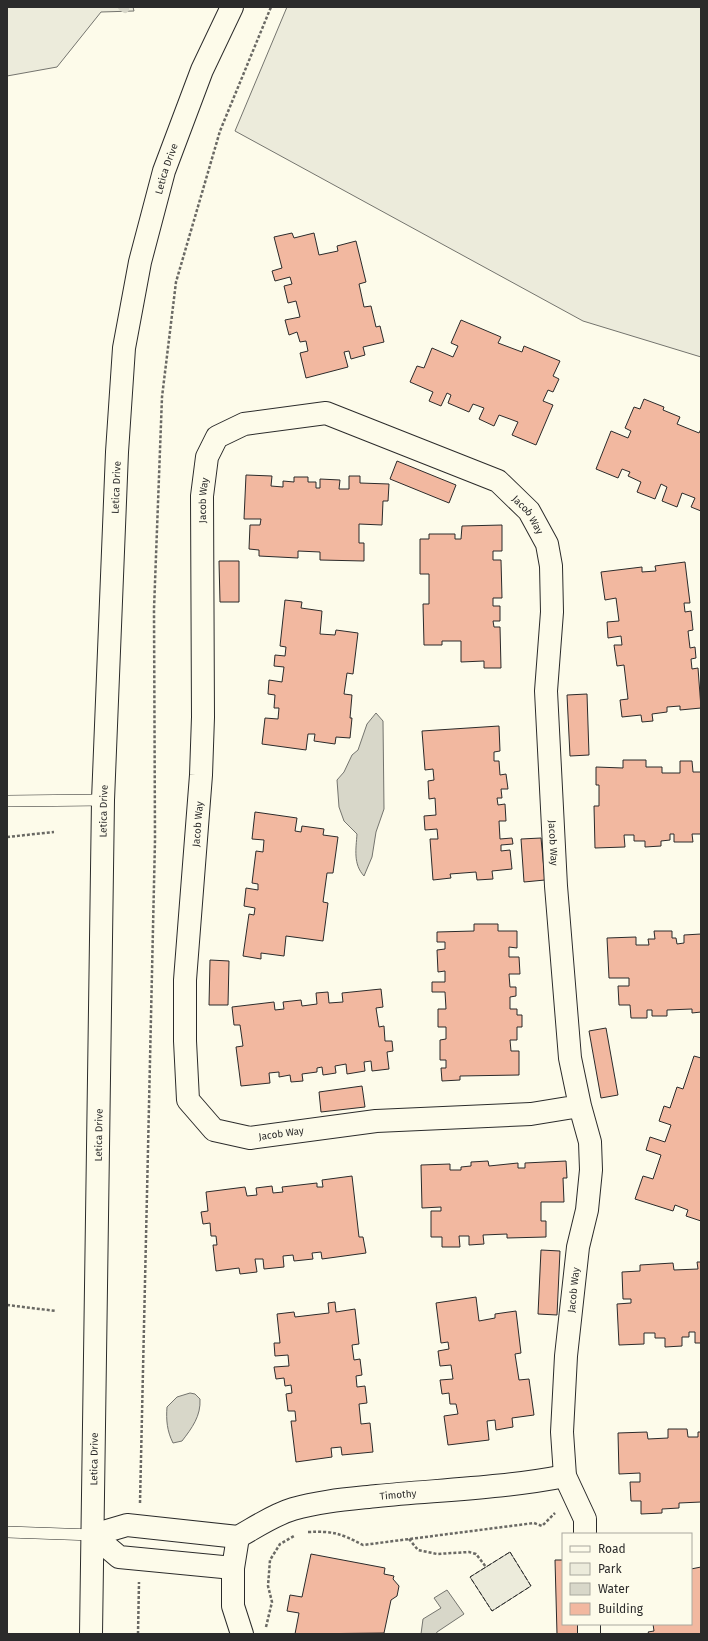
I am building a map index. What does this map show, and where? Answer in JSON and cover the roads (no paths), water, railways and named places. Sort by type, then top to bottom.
[{"type":"street","name":"Letica Drive","points":[[91,1634],[103,800],[117,452],[124,348],[140,262],[164,171],[202,70],[232,7]]},
{"type":"street","name":"Jacob Way","points":[[580,1106],[530,1114],[376,1120],[250,1138],[214,1130],[188,1100],[185,1041],[185,980],[201,774],[202,496],[208,457],[217,438],[244,424],[326,413],[498,481],[528,511],[547,544],[551,566],[552,612],[546,690],[556,886],[570,1058],[580,1106],[590,1142],[591,1170],[587,1210],[578,1247],[566,1356],[562,1432],[569,1485],[585,1519],[585,1533]]},
{"type":"street","name":"Timothy","points":[[238,1537],[268,1520],[292,1510],[334,1501],[537,1482],[569,1485]]},
{"type":"street","points":[[93,1536],[127,1525],[238,1537],[233,1568],[233,1606],[242,1634]]},
{"type":"street","points":[[93,1536],[119,1557],[233,1568]]},
{"type":"lane","points":[[7,801],[103,800]]},
{"type":"lane","points":[[7,1532],[93,1536]]},
{"type":"water","points":[[376,713],[383,721],[384,809],[376,832],[372,857],[364,876],[360,871],[357,861],[357,834],[344,821],[339,807],[337,780],[344,772],[352,755],[358,750],[367,724]]},
{"type":"water","points":[[190,1393],[195,1394],[200,1399],[199,1411],[192,1426],[182,1441],[173,1443],[167,1425],[167,1407],[177,1397]]},
{"type":"water","points":[[447,1590],[464,1614],[436,1634],[421,1634],[423,1619],[441,1608],[434,1598]]}]
